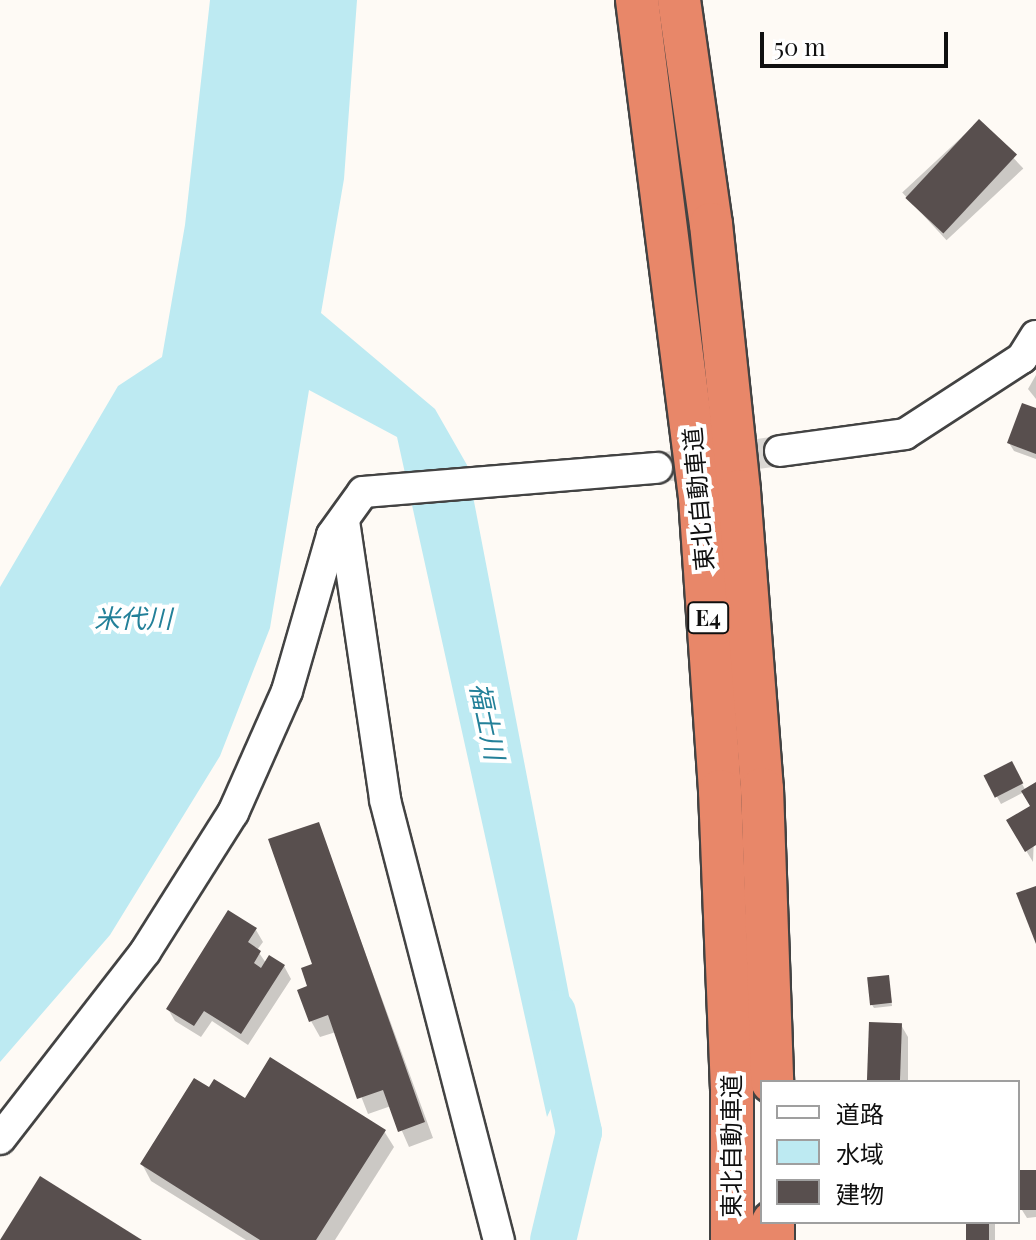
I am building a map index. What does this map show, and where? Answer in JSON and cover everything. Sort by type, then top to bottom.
[{"type":"highway","name":"東北自動車道","points":[[637,0],[700,497],[720,791],[732,1089],[732,1240]]},
{"type":"highway","name":"東北自動車道","points":[[679,0],[711,224],[739,491],[762,789],[772,1080]]},
{"type":"street","points":[[780,451],[905,434],[1022,358],[1036,336]]},
{"type":"street","points":[[0,1139],[145,952],[233,813],[287,691],[332,535],[363,492],[657,468]]},
{"type":"street","points":[[344,521],[385,800],[499,1240]]},
{"type":"water","name":"米代川","points":[[210,0],[357,0],[344,179],[321,313],[435,409],[467,465],[579,1047],[547,1117],[397,437],[309,390],[270,628],[220,756],[110,935],[0,1062],[0,587],[118,386],[162,357],[185,225]]},
{"type":"building","points":[[979,119],[1017,154],[943,233],[905,198]]},
{"type":"building","points":[[1022,403],[1036,408],[1036,454],[1007,443]]},
{"type":"building","points":[[1012,761],[1023,783],[995,798],[983,776]]},
{"type":"building","points":[[1036,782],[1036,845],[1025,852],[1006,820],[1030,806],[1021,791]]},
{"type":"building","points":[[319,822],[425,1122],[398,1132],[383,1090],[357,1099],[328,1015],[309,1022],[297,990],[307,986],[301,968],[312,964],[268,839]]},
{"type":"building","points":[[1036,886],[1036,944],[1016,893]]},
{"type":"building","points":[[228,910],[257,928],[248,942],[261,951],[254,963],[261,968],[269,955],[285,965],[241,1034],[204,1011],[194,1026],[166,1009]]},
{"type":"building","points":[[889,975],[892,1003],[870,1005],[867,977]]},
{"type":"building","points":[[869,1022],[902,1023],[900,1080],[867,1080]]},
{"type":"building","points":[[270,1057],[386,1130],[316,1240],[260,1240],[140,1164],[194,1078],[209,1087],[214,1079],[245,1098]]},
{"type":"building","points":[[1020,1170],[1036,1170],[1036,1210],[1020,1210]]},
{"type":"building","points":[[40,1176],[142,1240],[0,1240]]},
{"type":"building","points":[[966,1224],[989,1224],[989,1240],[966,1240]]},
{"type":"waterway","name":"福士川","points":[[553,1013],[579,1132],[553,1240]]},
{"type":"tunnel","points":[[657,468],[780,451]]}]
